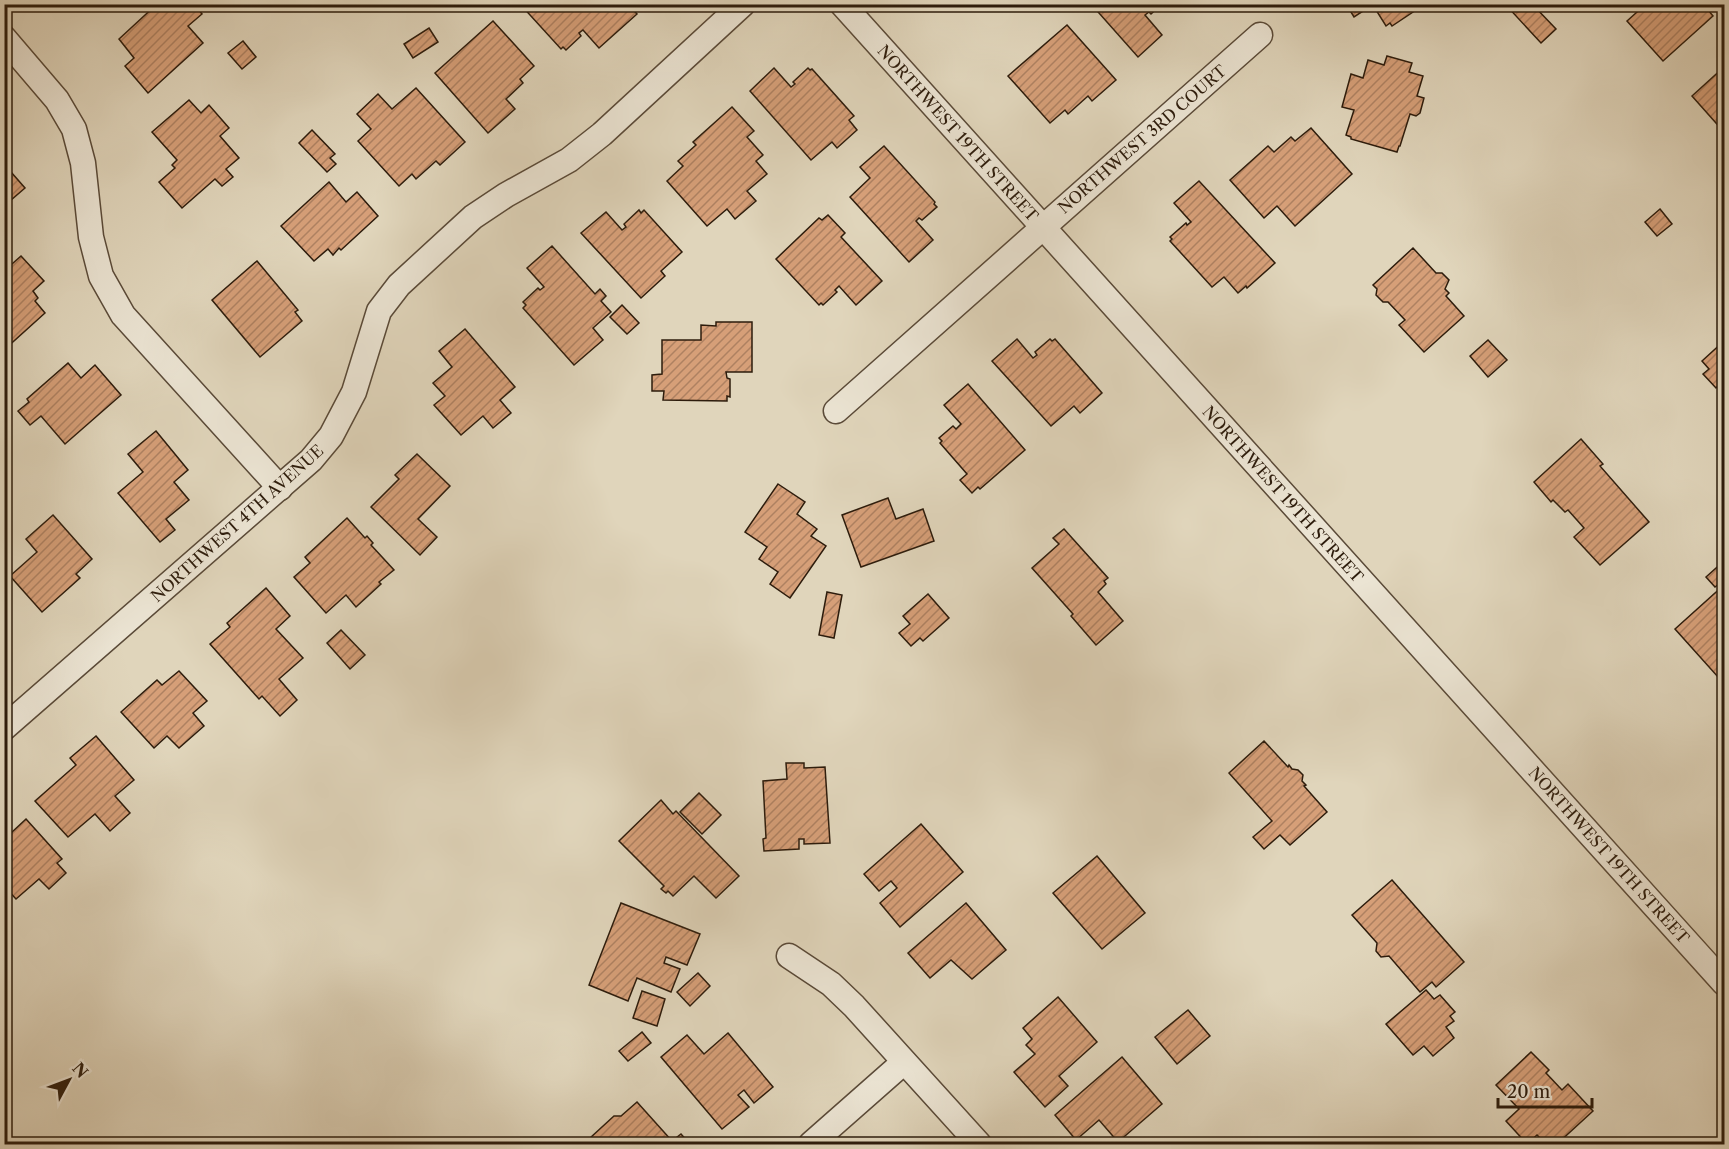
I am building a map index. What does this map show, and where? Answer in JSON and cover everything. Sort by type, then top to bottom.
[{"type":"street","name":"NORTHWEST 4TH AVENUE","points":[[4,728],[312,460],[332,436],[354,392],[379,311],[399,285],[473,217],[506,195],[569,160],[602,134],[743,4]]},
{"type":"street","name":"NORTHWEST 19TH STREET","points":[[842,4],[1725,983]]},
{"type":"street","name":"NORTHWEST 3RD COURT","points":[[836,411],[1260,36]]},
{"type":"street","points":[[4,38],[57,100],[74,129],[83,163],[91,237],[101,276],[123,315],[280,488]]},
{"type":"street","points":[[789,956],[831,984],[854,1006],[979,1144]]},
{"type":"street","points":[[812,1144],[904,1062]]},
{"type":"building","points":[[157,4],[194,4],[202,14],[188,26],[203,43],[148,93],[125,66],[134,58],[119,39]]},
{"type":"building","points":[[520,4],[628,4],[637,14],[599,48],[583,30],[579,33],[581,36],[566,50],[563,47],[561,49]]},
{"type":"building","points":[[1091,4],[1162,4],[1151,14],[1149,12],[1145,15],[1162,35],[1138,57]]},
{"type":"building","points":[[1346,4],[1374,4],[1354,17]]},
{"type":"building","points":[[1377,4],[1425,4],[1392,26],[1390,23],[1386,26],[1376,10],[1379,8]]},
{"type":"building","points":[[1505,4],[1536,4],[1534,6],[1556,29],[1541,43]]},
{"type":"building","points":[[1646,4],[1703,4],[1713,16],[1663,61],[1627,21]]},
{"type":"building","points":[[493,21],[534,66],[520,79],[523,83],[506,99],[515,109],[488,133],[435,73]]},
{"type":"building","points":[[1067,25],[1116,80],[1092,101],[1088,96],[1068,114],[1065,110],[1050,123],[1008,76]]},
{"type":"building","points":[[429,28],[438,42],[413,58],[404,44]]},
{"type":"building","points":[[243,41],[256,57],[242,69],[228,53]]},
{"type":"building","points":[[1387,56],[1412,63],[1409,72],[1423,76],[1417,96],[1424,98],[1420,113],[1416,116],[1410,114],[1397,152],[1351,139],[1346,135],[1354,110],[1342,107],[1351,74],[1363,78],[1368,60],[1384,65]]},
{"type":"building","points":[[1724,67],[1724,132],[1692,96]]},
{"type":"building","points":[[774,68],[791,87],[795,84],[793,82],[808,68],[812,69],[854,116],[849,120],[857,130],[837,148],[832,142],[811,160],[750,91]]},
{"type":"building","points":[[416,88],[465,142],[440,165],[436,161],[416,179],[412,174],[399,186],[358,141],[371,129],[357,114],[378,94],[392,109]]},
{"type":"building","points":[[189,100],[201,113],[209,105],[229,128],[220,136],[239,158],[226,169],[233,177],[222,186],[215,179],[182,208],[159,182],[175,168],[172,165],[177,160],[152,132]]},
{"type":"building","points":[[732,107],[754,131],[747,137],[763,155],[756,161],[767,174],[747,191],[756,201],[735,219],[727,209],[707,226],[667,181],[683,166],[678,161],[696,145],[693,142]]},
{"type":"building","points":[[1311,128],[1352,174],[1295,226],[1277,206],[1264,218],[1230,180],[1268,146],[1274,152],[1291,137],[1295,141]]},
{"type":"building","points":[[312,130],[335,154],[330,158],[336,164],[327,172],[299,143]]},
{"type":"building","points":[[884,146],[937,207],[922,220],[919,218],[916,221],[933,240],[909,262],[850,197],[870,178],[860,167]]},
{"type":"building","points":[[4,164],[25,188],[4,206]]},
{"type":"building","points":[[1199,181],[1275,263],[1238,293],[1224,277],[1212,287],[1170,241],[1172,239],[1170,237],[1186,223],[1187,225],[1191,222],[1174,203]]},
{"type":"building","points":[[329,182],[346,202],[357,192],[378,216],[341,250],[339,248],[333,255],[328,249],[314,261],[281,226]]},
{"type":"building","points":[[1660,209],[1672,224],[1657,236],[1645,222]]},
{"type":"building","points":[[639,210],[641,213],[644,210],[682,252],[661,271],[665,276],[641,298],[581,233],[606,212],[622,230],[626,227],[624,224]]},
{"type":"building","points":[[828,215],[845,233],[841,237],[882,281],[856,305],[839,286],[835,290],[837,292],[823,305],[821,303],[819,305],[776,259],[819,218],[822,220]]},
{"type":"building","points":[[552,246],[595,294],[600,289],[606,296],[601,301],[611,312],[593,328],[603,340],[574,365],[523,308],[526,305],[523,302],[538,288],[540,290],[544,287],[527,268]]},
{"type":"building","points":[[1413,248],[1436,273],[1442,273],[1449,280],[1445,289],[1449,293],[1446,296],[1464,316],[1424,352],[1399,325],[1405,320],[1388,302],[1383,302],[1376,295],[1377,289],[1373,285]]},
{"type":"building","points":[[21,256],[44,281],[33,291],[38,298],[35,301],[45,313],[5,349],[4,271]]},
{"type":"building","points":[[257,261],[298,310],[295,312],[302,321],[260,357],[212,300]]},
{"type":"building","points":[[622,305],[639,323],[627,334],[610,317]]},
{"type":"building","points":[[716,322],[752,322],[752,372],[726,372],[727,378],[730,379],[730,397],[727,396],[727,401],[663,400],[664,391],[652,391],[652,375],[662,374],[662,340],[701,340],[701,325],[716,326]]},
{"type":"building","points":[[465,329],[515,387],[500,400],[511,413],[493,428],[483,416],[461,435],[434,405],[445,396],[433,383],[452,367],[439,351]]},
{"type":"building","points":[[1017,339],[1033,358],[1037,355],[1035,352],[1050,339],[1052,341],[1055,339],[1102,393],[1080,413],[1074,406],[1051,426],[992,361]]},
{"type":"building","points":[[1488,340],[1507,360],[1488,377],[1470,356]]},
{"type":"building","points":[[1724,341],[1724,386],[1721,383],[1716,388],[1703,374],[1709,369],[1702,361]]},
{"type":"building","points":[[68,363],[81,378],[95,365],[121,395],[65,444],[41,416],[30,425],[18,411],[29,402],[27,399]]},
{"type":"building","points":[[968,384],[1025,450],[980,489],[978,487],[972,493],[960,480],[967,474],[940,443],[942,441],[939,438],[953,426],[956,429],[961,424],[944,405]]},
{"type":"building","points":[[156,431],[188,470],[174,482],[189,500],[166,519],[175,530],[160,542],[118,493],[143,472],[128,454]]},
{"type":"building","points":[[1581,439],[1603,464],[1600,466],[1649,522],[1600,565],[1574,537],[1584,528],[1568,510],[1565,512],[1553,500],[1551,502],[1534,482]]},
{"type":"building","points":[[417,454],[450,486],[418,519],[437,537],[420,555],[371,507],[399,479],[395,475]]},
{"type":"building","points":[[778,484],[805,502],[797,514],[817,529],[811,536],[826,546],[790,598],[770,584],[778,572],[759,559],[767,547],[745,532]]},
{"type":"building","points":[[888,498],[896,519],[923,509],[934,541],[861,567],[842,515]]},
{"type":"building","points":[[53,515],[92,559],[76,574],[80,578],[42,612],[10,576],[37,552],[26,539]]},
{"type":"building","points":[[347,518],[365,538],[367,536],[373,543],[371,545],[394,570],[379,582],[381,584],[356,607],[346,595],[326,613],[294,577],[310,563],[305,557]]},
{"type":"building","points":[[1064,529],[1108,578],[1104,581],[1106,584],[1098,592],[1123,621],[1096,645],[1071,616],[1073,614],[1032,568],[1059,544],[1053,538]]},
{"type":"building","points":[[1724,561],[1724,580],[1715,587],[1706,577]]},
{"type":"building","points":[[1724,585],[1724,671],[1718,677],[1675,629]]},
{"type":"building","points":[[266,588],[290,616],[276,629],[303,658],[279,679],[297,700],[280,716],[262,696],[259,699],[210,644],[230,627],[227,623]]},
{"type":"building","points":[[827,592],[842,595],[834,638],[819,635]]},
{"type":"building","points":[[928,594],[949,618],[923,641],[920,638],[911,646],[899,633],[910,624],[903,616]]},
{"type":"building","points":[[341,630],[365,655],[350,669],[327,643]]},
{"type":"building","points":[[179,671],[207,701],[193,713],[204,726],[179,748],[167,736],[154,748],[121,712],[157,680],[162,685]]},
{"type":"building","points":[[96,736],[134,780],[115,796],[130,813],[110,831],[95,814],[68,837],[35,801],[76,765],[70,758]]},
{"type":"building","points":[[1264,741],[1288,767],[1289,765],[1303,775],[1302,781],[1306,785],[1304,786],[1327,812],[1290,845],[1280,835],[1264,849],[1253,837],[1272,821],[1229,773]]},
{"type":"building","points":[[786,763],[804,763],[804,768],[825,767],[830,843],[804,844],[804,839],[799,839],[799,849],[764,851],[763,839],[766,838],[763,781],[787,779]]},
{"type":"building","points":[[699,793],[721,815],[702,834],[680,812]]},
{"type":"building","points":[[661,800],[673,814],[676,811],[739,876],[716,898],[694,876],[673,896],[668,891],[666,893],[661,889],[664,886],[619,841]]},
{"type":"building","points":[[26,819],[62,859],[57,863],[66,873],[49,889],[39,879],[16,899],[4,886],[4,825],[11,833]]},
{"type":"building","points":[[921,824],[963,872],[900,927],[880,903],[897,888],[891,881],[879,891],[864,874]]},
{"type":"building","points":[[1097,856],[1145,913],[1102,949],[1053,893]]},
{"type":"building","points":[[1392,880],[1464,962],[1436,987],[1432,982],[1420,992],[1389,956],[1381,957],[1376,951],[1377,943],[1352,915]]},
{"type":"building","points":[[621,903],[700,934],[687,965],[666,957],[664,963],[680,969],[671,992],[637,978],[628,1001],[589,985]]},
{"type":"building","points":[[966,903],[1006,950],[972,979],[951,960],[930,978],[908,953]]},
{"type":"building","points":[[698,973],[710,986],[690,1006],[677,992]]},
{"type":"building","points":[[1426,990],[1434,999],[1440,995],[1455,1012],[1450,1016],[1454,1021],[1446,1027],[1454,1038],[1433,1056],[1424,1046],[1413,1055],[1386,1024]]},
{"type":"building","points":[[642,991],[665,999],[657,1026],[633,1018]]},
{"type":"building","points":[[1058,997],[1097,1042],[1059,1076],[1068,1086],[1045,1107],[1014,1072],[1035,1054],[1026,1045],[1032,1039],[1023,1028]]},
{"type":"building","points":[[1188,1010],[1210,1036],[1177,1064],[1155,1037]]},
{"type":"building","points":[[642,1032],[651,1043],[628,1061],[619,1051]]},
{"type":"building","points":[[728,1033],[773,1087],[754,1103],[744,1090],[738,1095],[749,1107],[722,1129],[661,1057],[687,1035],[704,1054]]},
{"type":"building","points":[[1531,1052],[1549,1070],[1546,1073],[1562,1090],[1568,1084],[1593,1111],[1557,1144],[1546,1144],[1537,1135],[1527,1144],[1506,1121],[1519,1109],[1496,1085]]},
{"type":"building","points":[[1122,1057],[1162,1104],[1118,1142],[1099,1120],[1076,1140],[1055,1115]]},
{"type":"building","points":[[637,1102],[672,1141],[681,1134],[689,1143],[596,1144],[590,1138],[614,1116],[621,1116]]}]
